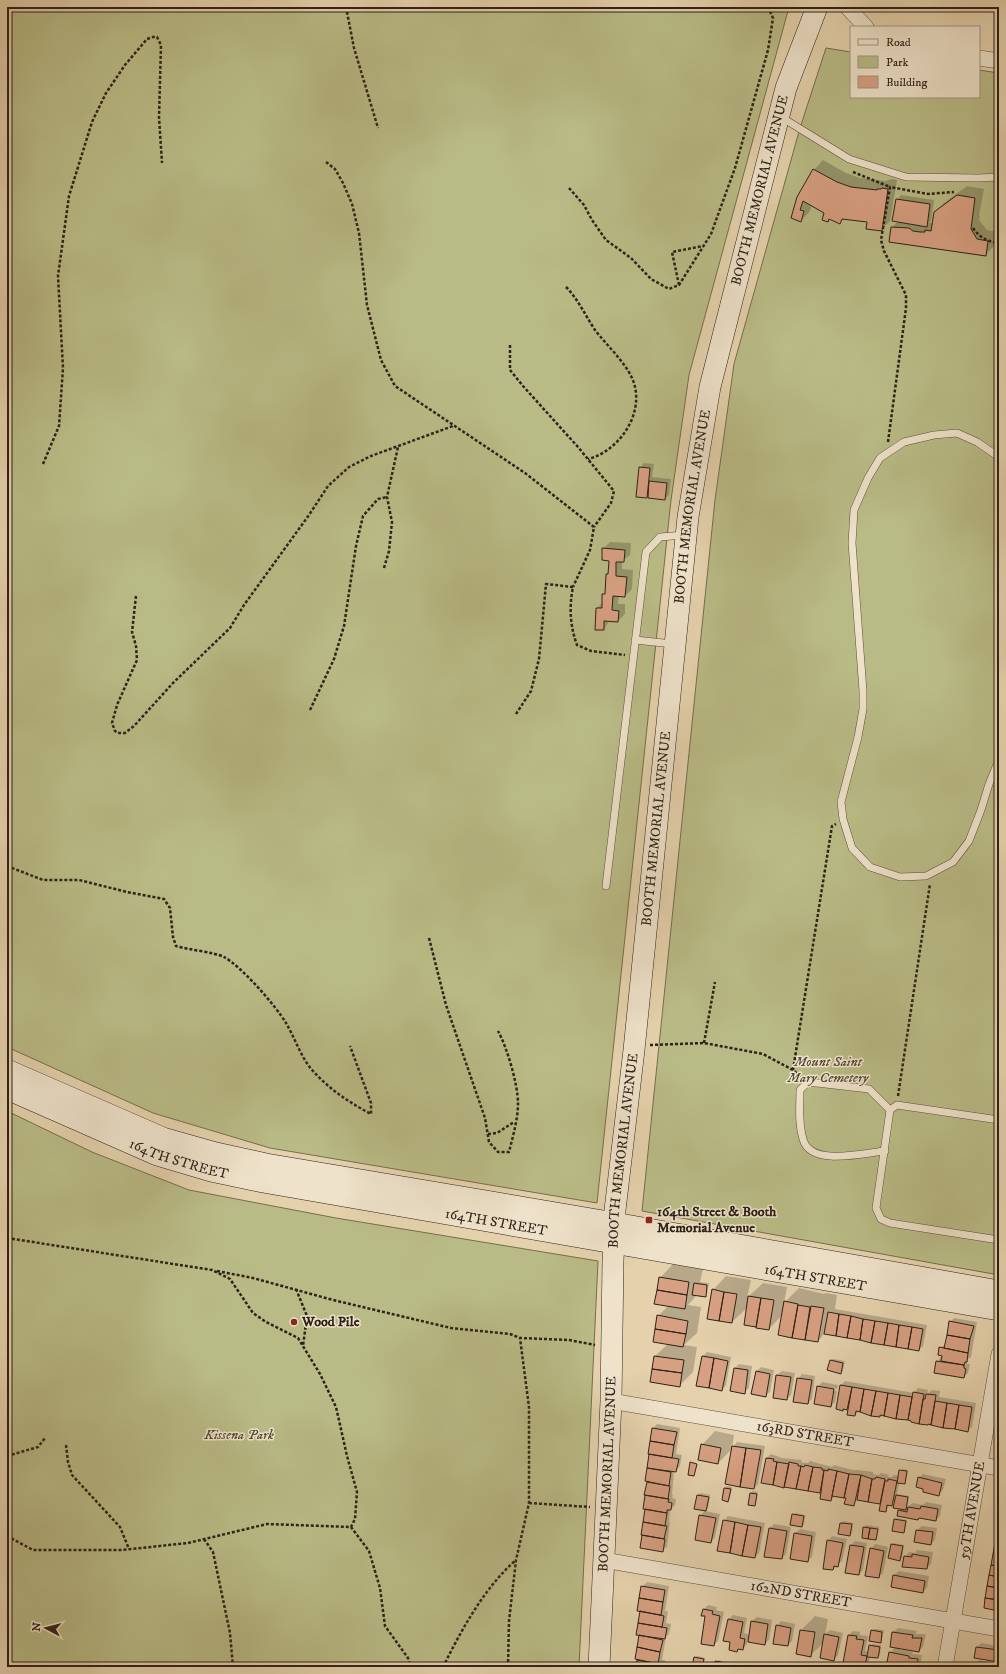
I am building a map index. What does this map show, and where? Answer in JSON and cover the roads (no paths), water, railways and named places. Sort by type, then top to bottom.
[{"type":"street","name":"BOOTH MEMORIAL AVENUE","points":[[599,1667],[611,1401],[615,1223],[686,535],[710,388],[786,88],[817,7]]},
{"type":"street","points":[[847,7],[865,26]]},
{"type":"street","points":[[980,58],[999,61]]},
{"type":"street","name":"164TH STREET","points":[[7,1070],[163,1138],[216,1153],[266,1164],[615,1223],[999,1291]]},
{"type":"street","name":"164TH STREET","points":[[7,1089],[157,1155],[211,1170],[263,1182],[999,1310]]},
{"type":"street","name":"59TH AVENUE","points":[[945,1667],[999,1354]]},
{"type":"street","name":"163RD STREET","points":[[611,1401],[999,1468]]},
{"type":"street","name":"162ND STREET","points":[[604,1560],[999,1629]]},
{"type":"lane","points":[[779,116],[849,159],[906,177],[999,177]]},
{"type":"lane","points":[[999,457],[977,442],[956,433],[934,435],[904,442],[880,458],[868,478],[854,510],[852,544],[863,709],[858,737],[841,802],[843,819],[852,848],[870,867],[900,877],[926,876],[953,862],[969,841],[989,784],[999,763]]},
{"type":"lane","points":[[606,886],[646,552],[660,537],[686,535]]},
{"type":"lane","points":[[635,640],[675,644]]},
{"type":"lane","points":[[884,1151],[830,1157],[816,1154],[809,1149],[803,1141],[799,1115],[800,1090],[808,1082],[869,1089],[890,1110]]},
{"type":"lane","points":[[999,1120],[897,1105],[890,1110],[876,1208],[881,1219],[890,1222],[999,1240]]},
{"type":"place","name":"164th Street & Booth Memorial Avenue","points":[[649,1220]]},
{"type":"place","name":"Wood Pile","points":[[294,1322]]},
{"type":"park label","name":"Mount Saint Mary Cemetery","points":[[828,1070]]},
{"type":"park label","name":"Kissena Park","points":[[239,1435]]}]
